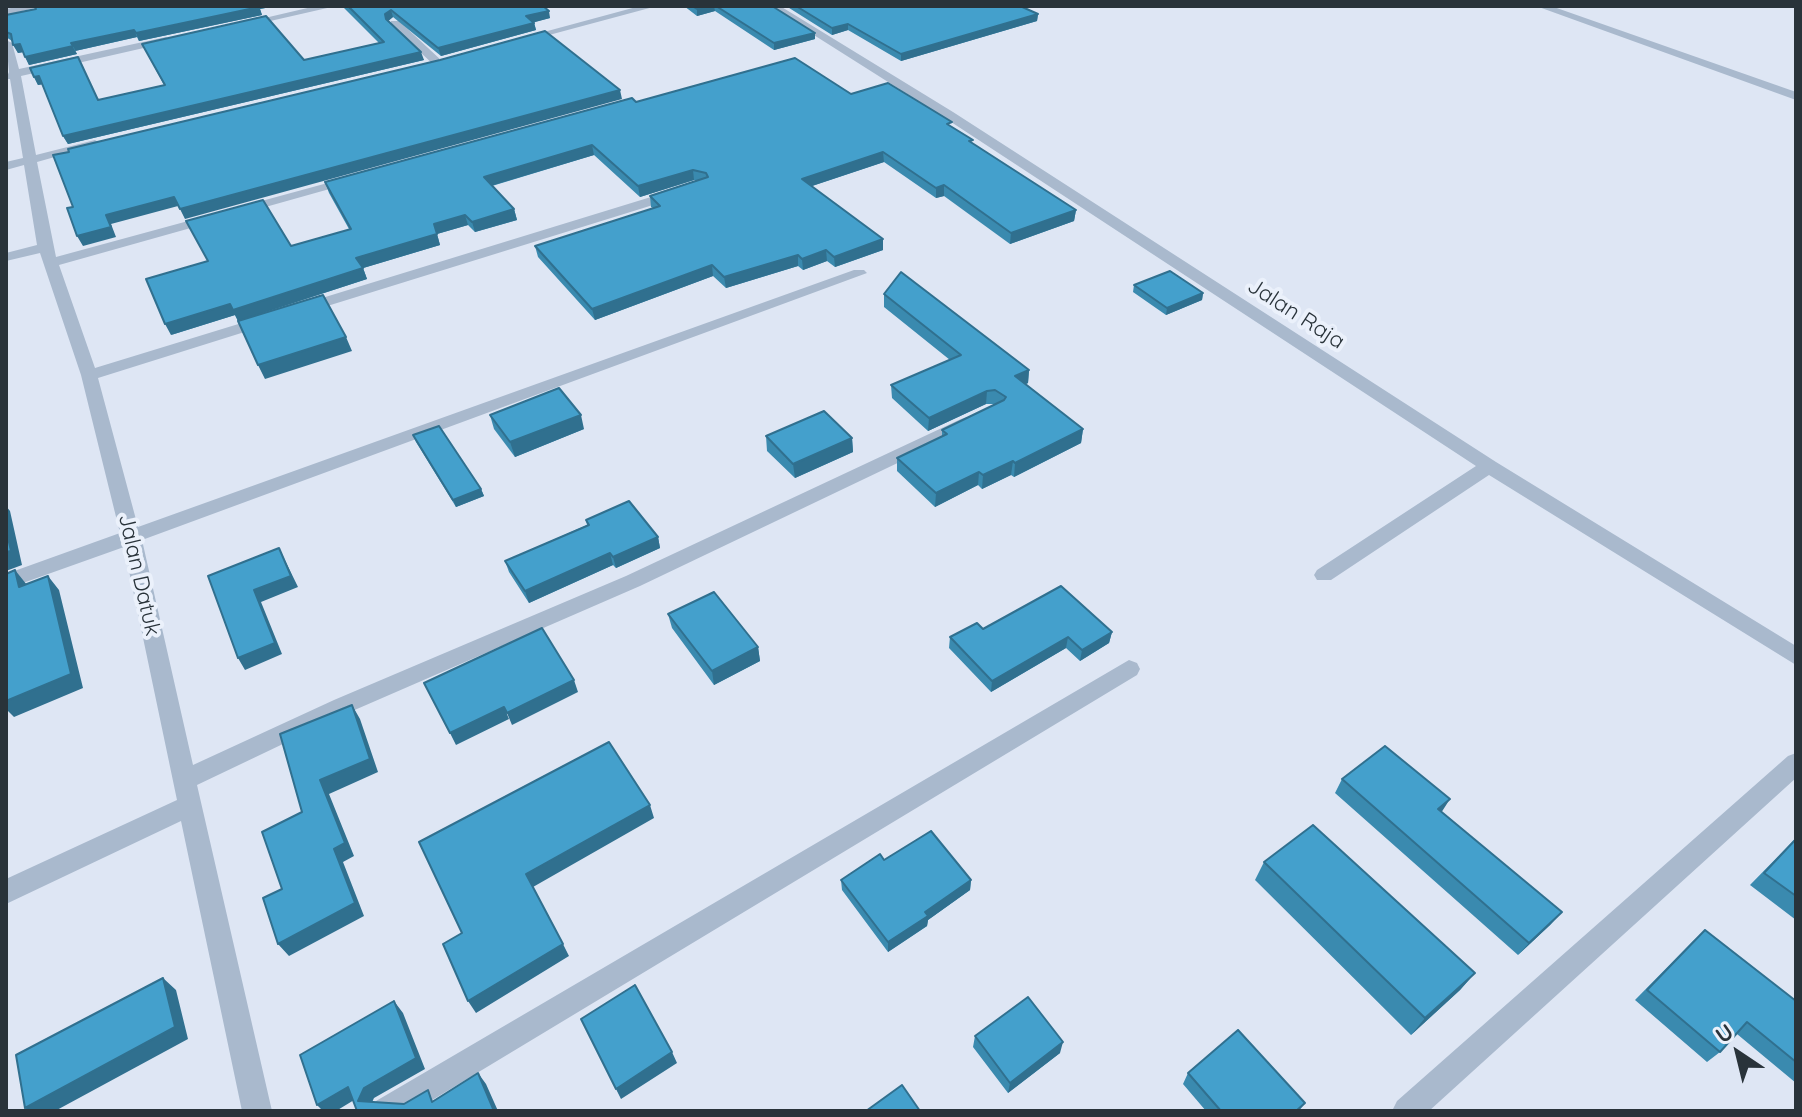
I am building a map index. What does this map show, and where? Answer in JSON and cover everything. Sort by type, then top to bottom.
[{"type":"street","points":[[6,12],[38,6]]},
{"type":"street","points":[[225,28],[331,6]]},
{"type":"street","points":[[515,41],[652,6]]},
{"type":"street","name":"Jalan Raja","points":[[773,6],[936,106],[1481,472],[1796,657]]},
{"type":"street","points":[[1541,6],[1796,96]]},
{"type":"street","points":[[395,23],[437,63]]},
{"type":"street","points":[[11,75],[180,37]]},
{"type":"street","name":"Jalan Datuk","points":[[6,43],[45,247],[89,375],[131,536],[257,1111]]},
{"type":"street","points":[[6,166],[108,141]]},
{"type":"street","points":[[51,263],[368,176]]},
{"type":"street","points":[[89,375],[700,186]]},
{"type":"street","points":[[6,257],[45,247]]},
{"type":"street","points":[[6,582],[859,273]]},
{"type":"street","points":[[184,780],[342,706],[633,581],[993,411]]},
{"type":"street","points":[[1324,575],[1481,472]]},
{"type":"street","points":[[386,1111],[742,903],[853,832],[1129,669]]},
{"type":"street","points":[[1407,1111],[1796,763]]},
{"type":"street","points":[[6,892],[190,805]]},
{"type":"building","points":[[34,6],[259,7],[136,33],[134,30],[71,43],[73,46],[25,57],[20,44],[13,45],[11,34],[6,32],[6,15],[36,9]]},
{"type":"building","points":[[348,6],[543,6],[549,11],[526,16],[534,23],[438,48],[391,10],[385,14],[386,19],[421,52],[63,136],[39,76],[34,77],[30,68],[78,57],[98,100],[165,85],[142,44],[266,16],[304,60],[384,42]]},
{"type":"building","points":[[716,6],[772,6],[815,33],[774,43]]},
{"type":"building","points":[[796,6],[1020,6],[1038,14],[901,54],[848,24],[832,28]]},
{"type":"building","points":[[545,31],[620,90],[180,209],[174,197],[106,215],[111,227],[77,236],[67,208],[73,207],[53,155],[440,60]]},
{"type":"building","points":[[795,58],[851,94],[888,83],[952,122],[947,124],[973,140],[969,141],[1076,210],[1011,233],[944,185],[936,188],[883,152],[802,179],[883,239],[834,257],[826,250],[802,259],[798,255],[724,277],[712,265],[592,309],[535,246],[660,206],[650,196],[708,177],[706,173],[693,170],[638,186],[592,145],[484,177],[514,209],[472,222],[465,215],[434,224],[437,234],[356,258],[363,268],[233,310],[230,304],[165,324],[146,279],[208,261],[186,221],[263,200],[291,246],[351,229],[325,182],[632,98],[636,102]]},
{"type":"building","points":[[1170,271],[1203,293],[1167,308],[1134,285]]},
{"type":"building","points":[[901,272],[1029,370],[1015,376],[1083,429],[1015,463],[1013,461],[983,475],[979,472],[936,493],[897,458],[947,434],[942,430],[1006,397],[995,390],[987,391],[929,418],[891,385],[961,355],[884,294]]},
{"type":"building","points":[[323,295],[346,337],[258,365],[238,321]]},
{"type":"building","points":[[559,388],[581,415],[510,442],[490,415]]},
{"type":"building","points":[[824,411],[852,438],[793,464],[766,436]]},
{"type":"building","points":[[439,426],[481,489],[453,500],[413,435]]},
{"type":"building","points":[[629,501],[658,537],[613,557],[610,553],[525,591],[505,561],[589,525],[586,520]]},
{"type":"building","points":[[6,529],[11,551],[6,552]]},
{"type":"building","points":[[279,548],[291,576],[254,590],[275,643],[238,658],[208,576]]},
{"type":"building","points":[[15,570],[19,587],[48,576],[71,674],[6,701],[6,574]]},
{"type":"building","points":[[1061,586],[1112,632],[1082,650],[1068,637],[992,681],[950,637],[977,623],[983,629]]},
{"type":"building","points":[[714,592],[758,647],[712,671],[668,614]]},
{"type":"building","points":[[542,628],[574,680],[507,713],[504,707],[450,733],[424,683]]},
{"type":"building","points":[[352,705],[370,759],[320,780],[345,843],[334,849],[355,903],[278,944],[263,898],[282,889],[262,832],[302,812],[280,734]]},
{"type":"building","points":[[609,742],[650,805],[526,874],[563,944],[468,1001],[443,944],[462,933],[419,842]]},
{"type":"building","points":[[1385,746],[1450,799],[1438,809],[1562,912],[1529,943],[1342,779]]},
{"type":"building","points":[[1313,825],[1475,973],[1425,1018],[1264,862]]},
{"type":"building","points":[[931,831],[971,880],[925,912],[928,916],[888,942],[841,880],[880,854],[884,860]]},
{"type":"building","points":[[1796,839],[1796,896],[1764,873]]},
{"type":"building","points":[[1705,930],[1796,1001],[1796,1062],[1747,1022],[1720,1052],[1647,990]]},
{"type":"building","points":[[163,978],[175,1027],[25,1108],[16,1055]]},
{"type":"building","points":[[635,985],[672,1052],[616,1089],[581,1019]]},
{"type":"building","points":[[1028,997],[1063,1042],[1010,1083],[975,1036]]},
{"type":"building","points":[[394,1001],[416,1058],[364,1088],[358,1101],[404,1104],[428,1090],[432,1102],[478,1073],[494,1111],[357,1111],[348,1087],[317,1105],[300,1055]]},
{"type":"building","points":[[1238,1030],[1305,1103],[1296,1111],[1221,1111],[1188,1073]]},
{"type":"building","points":[[902,1085],[920,1111],[866,1111]]}]
